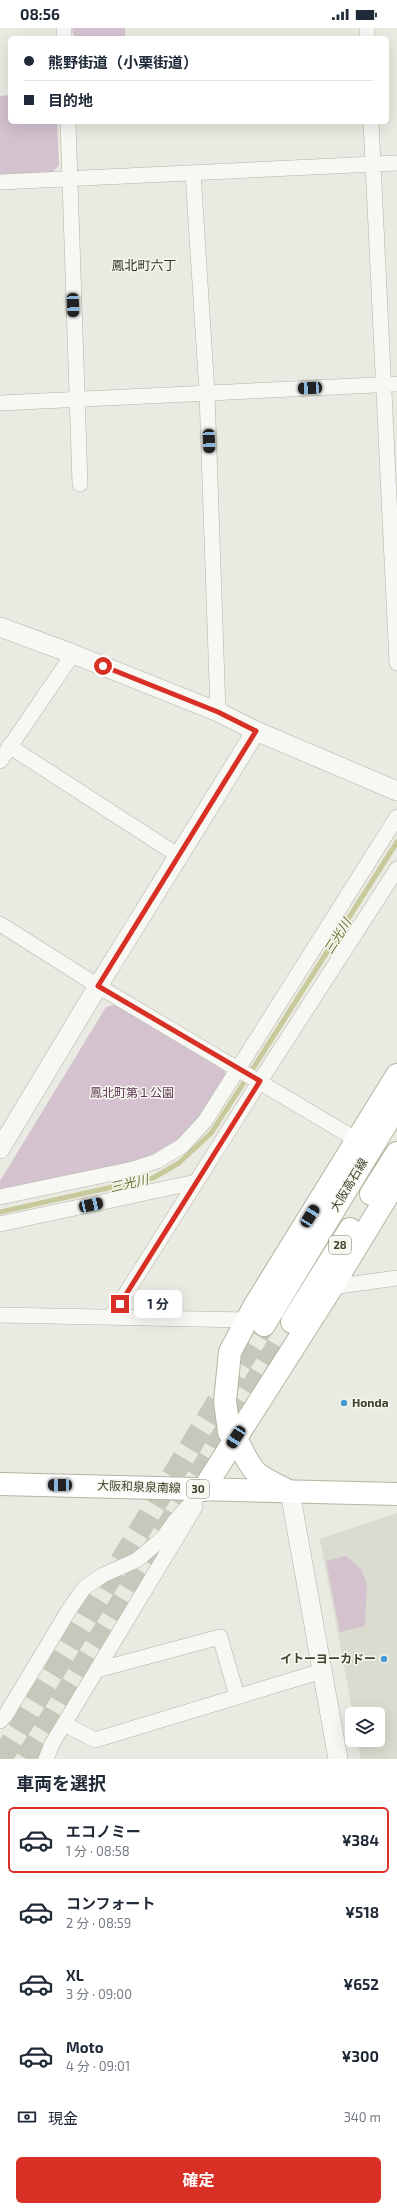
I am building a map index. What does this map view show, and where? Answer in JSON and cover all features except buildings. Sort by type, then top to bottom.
[{"type":"main road","points":[[290,1492],[257,1473],[242,1451],[236,1437],[229,1432],[225,1401],[230,1352],[256,1323],[357,1140],[397,1075]]},
{"type":"main road","name":"大阪高石線","points":[[256,1323],[397,1106]]},
{"type":"main road","name":"大阪高石線","points":[[283,1336],[397,1153]]},
{"type":"main road","points":[[203,1490],[332,1287],[397,1180]]},
{"type":"main road","name":"大阪和泉泉南線","points":[[0,1484],[397,1494]]},
{"type":"street","points":[[68,124],[76,400],[80,484]]},
{"type":"street","points":[[371,124],[390,384],[397,663]]},
{"type":"street","points":[[0,182],[397,163]]},
{"type":"street","points":[[193,173],[207,393],[218,712]]},
{"type":"street","points":[[0,403],[390,384]]},
{"type":"street","points":[[0,627],[73,654],[218,712],[256,731],[397,791]]},
{"type":"street","points":[[0,761],[73,654]]},
{"type":"street","points":[[0,1149],[98,986],[256,731]]},
{"type":"street","points":[[9,746],[179,856]]},
{"type":"street","points":[[0,1197],[133,1169],[157,1161],[182,1146],[205,1121],[240,1070],[397,817]]},
{"type":"street","points":[[111,1317],[258,1080],[397,869]]},
{"type":"street","points":[[0,924],[98,986],[357,1140]]},
{"type":"street","points":[[0,1224],[196,1182]]},
{"type":"street","points":[[332,1287],[397,1278]]},
{"type":"street","points":[[0,1315],[111,1317],[256,1323]]},
{"type":"street","points":[[46,1759],[52,1744],[96,1670],[190,1517],[203,1490]]},
{"type":"street","points":[[0,1721],[84,1588],[103,1576],[137,1560],[163,1538],[175,1521],[203,1490]]},
{"type":"street","points":[[290,1492],[338,1759]]},
{"type":"street","points":[[96,1670],[220,1637],[237,1696]]},
{"type":"street","points":[[64,1724],[95,1740],[322,1671]]},
{"type":"shaded area","points":[[397,1513],[397,1759],[361,1759],[358,1747],[385,1747],[385,1707],[352,1707],[320,1539]]},
{"type":"green space","points":[[72,28],[125,28],[125,36],[75,36]]},
{"type":"green space","points":[[8,95],[8,124],[57,124],[59,165],[52,173],[0,174],[0,96]]},
{"type":"green space","name":"鳳北町第１公園","points":[[115,1005],[225,1071],[226,1078],[202,1118],[179,1142],[155,1157],[4,1192],[0,1188],[0,1181],[106,1007]]},
{"type":"green space","points":[[346,1556],[361,1569],[367,1584],[365,1626],[340,1632],[326,1561]]},
{"type":"waterway","name":"三光川","points":[[252,1070],[397,842]]},
{"type":"waterway","name":"三光川","points":[[0,1212],[153,1178],[179,1163],[211,1133],[243,1084]]},
{"type":"tunnel","points":[[1,1759],[264,1325]]},
{"type":"tunnel","points":[[26,1759],[283,1336]]},
{"type":"place","name":"Honda","points":[[344,1403]]},
{"type":"place","name":"イトーヨーカドー","points":[[384,1659]]},
{"type":"district","name":"鳳北町六丁","points":[[144,265]]},
{"type":"route","points":[[103,666],[218,712],[256,731],[98,986],[260,1081],[120,1304]]}]
